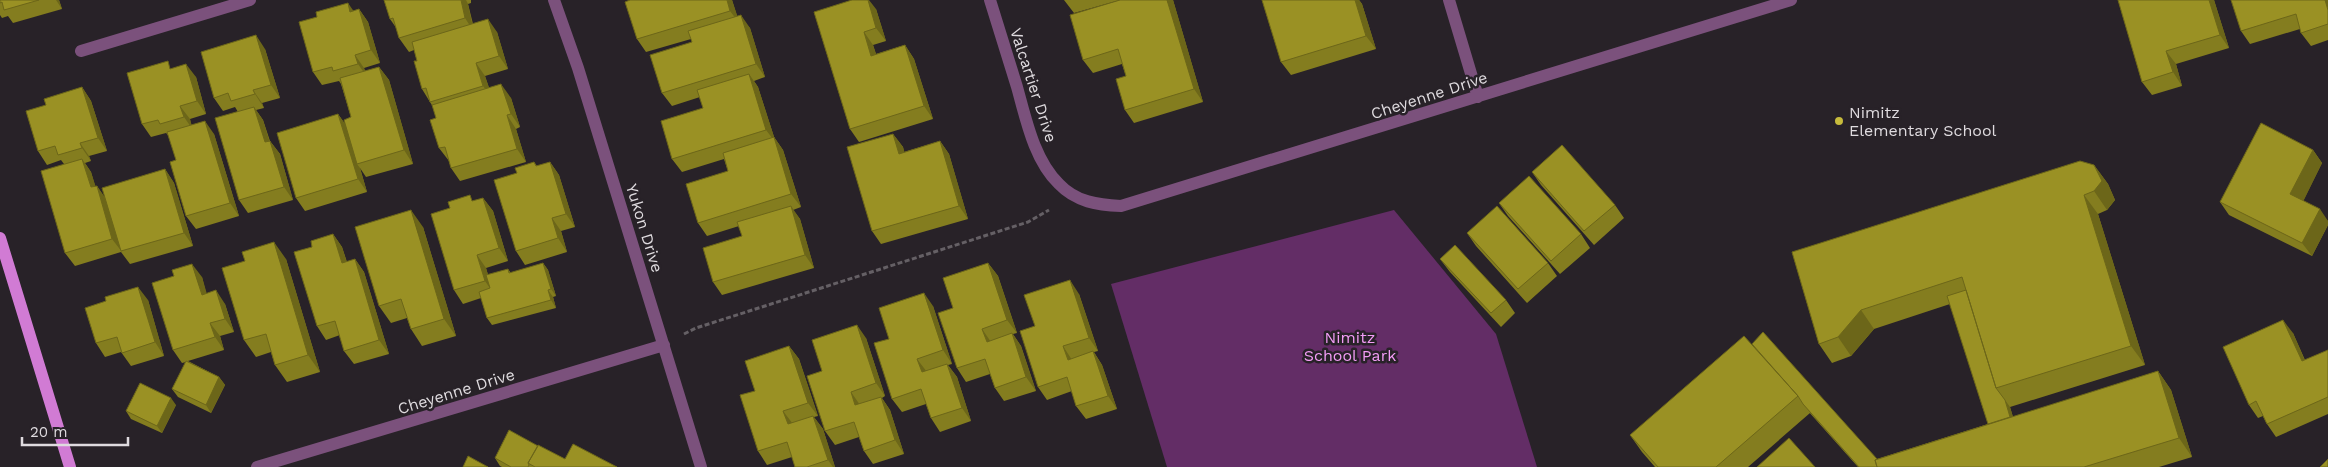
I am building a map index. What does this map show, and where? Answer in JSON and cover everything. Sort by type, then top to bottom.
[{"type":"main road","points":[[0,238],[70,467]]},
{"type":"street","points":[[81,51],[250,0]]},
{"type":"street","name":"Yukon Drive","points":[[554,0],[578,68],[701,467]]},
{"type":"street","name":"Valcartier Drive","points":[[990,0],[1032,137],[1046,166],[1059,184],[1076,196]]},
{"type":"street","points":[[1449,0],[1478,97]]},
{"type":"street","name":"Cheyenne Drive","points":[[1076,196],[1094,205],[1121,206],[1791,0]]},
{"type":"street","name":"Cheyenne Drive","points":[[257,467],[664,345]]},
{"type":"path","points":[[664,345],[696,328],[1028,222],[1076,196]]},
{"type":"green space","name":"Nimitz School Park","points":[[1394,210],[1496,334],[1537,467],[1167,467],[1111,284]]},
{"type":"building","points":[[0,0],[39,0],[4,10]]},
{"type":"building","points":[[384,0],[461,0],[465,18],[399,38],[393,18],[390,19]]},
{"type":"building","points":[[630,0],[727,0],[730,11],[637,39],[625,2]]},
{"type":"building","points":[[852,0],[868,0],[876,28],[864,32],[871,56],[905,45],[924,106],[850,129],[814,12]]},
{"type":"building","points":[[1120,0],[1167,0],[1194,89],[1125,110],[1116,79],[1126,76],[1118,49],[1083,60],[1070,15]]},
{"type":"building","points":[[1262,0],[1355,0],[1366,36],[1281,62]]},
{"type":"building","points":[[2118,0],[2209,0],[2220,35],[2166,51],[2173,72],[2142,82]]},
{"type":"building","points":[[2231,0],[2325,0],[2328,10],[2328,24],[2301,33],[2296,14],[2241,31]]},
{"type":"building","points":[[348,3],[350,12],[359,9],[371,50],[355,55],[358,64],[333,71],[332,67],[313,72],[299,22],[317,17],[316,12]]},
{"type":"building","points":[[741,15],[756,64],[662,93],[650,55],[692,42],[688,31]]},
{"type":"building","points":[[488,19],[499,56],[476,63],[483,86],[430,102],[426,88],[422,89],[414,61],[417,61],[412,42]]},
{"type":"building","points":[[256,35],[271,85],[253,90],[255,94],[231,101],[228,93],[214,98],[201,52]]},
{"type":"building","points":[[168,61],[170,69],[186,64],[197,101],[180,106],[184,117],[160,124],[158,120],[142,124],[127,73]]},
{"type":"building","points":[[379,67],[404,150],[357,164],[344,120],[351,117],[340,78]]},
{"type":"building","points":[[749,74],[766,130],[672,159],[661,121],[703,108],[697,90]]},
{"type":"building","points":[[501,84],[511,114],[507,115],[517,149],[451,168],[445,147],[439,148],[430,120],[436,118],[432,105]]},
{"type":"building","points":[[82,87],[98,138],[80,143],[82,148],[58,155],[55,146],[38,151],[26,111],[46,105],[44,99]]},
{"type":"building","points":[[254,107],[265,142],[270,141],[284,187],[239,200],[215,118]]},
{"type":"building","points":[[338,114],[358,179],[296,198],[277,133]]},
{"type":"building","points":[[205,121],[230,203],[186,216],[170,162],[176,160],[167,132]]},
{"type":"building","points":[[2261,123],[2313,150],[2290,194],[2320,209],[2302,243],[2220,202]]},
{"type":"building","points":[[893,134],[899,154],[940,141],[959,206],[872,231],[847,147]]},
{"type":"building","points":[[774,137],[791,194],[698,223],[686,184],[728,171],[723,153]]},
{"type":"building","points":[[1562,145],[1615,205],[1584,231],[1532,172]]},
{"type":"building","points":[[82,159],[91,187],[97,186],[112,239],[65,253],[41,171]]},
{"type":"building","points":[[2080,161],[2094,165],[2102,181],[2094,191],[2084,195],[2131,346],[1996,388],[1962,277],[1861,310],[1838,337],[1819,344],[1792,252]]},
{"type":"building","points":[[534,162],[536,166],[550,162],[566,214],[552,218],[558,238],[516,251],[494,180],[517,173],[515,168]]},
{"type":"building","points":[[165,169],[184,233],[121,251],[102,188]]},
{"type":"building","points":[[1529,176],[1581,234],[1551,261],[1499,203]]},
{"type":"building","points":[[470,195],[472,201],[483,198],[499,248],[477,255],[485,281],[454,290],[431,214],[450,208],[448,202]]},
{"type":"building","points":[[791,206],[805,255],[713,282],[703,248],[742,236],[737,222]]},
{"type":"building","points":[[1497,206],[1548,263],[1518,289],[1467,233]]},
{"type":"building","points":[[411,210],[444,319],[411,329],[401,299],[379,306],[355,227]]},
{"type":"building","points":[[333,234],[342,263],[355,259],[379,340],[344,351],[335,321],[317,326],[294,252],[312,247],[311,241]]},
{"type":"building","points":[[274,242],[308,355],[275,365],[266,334],[244,340],[222,268],[245,261],[242,252]]},
{"type":"building","points":[[1455,245],[1506,300],[1491,313],[1440,259]]},
{"type":"building","points":[[543,263],[551,289],[548,290],[551,300],[487,318],[479,292],[490,288],[486,275],[508,269],[509,273]]},
{"type":"building","points":[[988,263],[1007,320],[982,329],[987,342],[1012,333],[1026,377],[995,388],[985,359],[957,368],[938,313],[953,308],[943,278]]},
{"type":"building","points":[[192,264],[202,295],[216,290],[225,319],[210,323],[215,337],[173,350],[152,283],[174,276],[172,270]]},
{"type":"building","points":[[1070,280],[1089,338],[1063,346],[1068,360],[1093,351],[1108,396],[1076,406],[1067,377],[1038,387],[1020,331],[1035,326],[1024,295]]},
{"type":"building","points":[[138,287],[155,342],[122,353],[117,337],[96,343],[85,308],[106,301],[105,297]]},
{"type":"building","points":[[1966,290],[1996,388],[2005,400],[2010,417],[1988,424],[1947,296]]},
{"type":"building","points":[[924,293],[943,350],[917,359],[922,372],[947,364],[962,408],[931,418],[921,389],[892,399],[874,343],[889,339],[879,308]]},
{"type":"building","points":[[2283,320],[2302,361],[2328,350],[2328,397],[2267,424],[2256,401],[2249,405],[2223,347]]},
{"type":"building","points":[[857,325],[876,383],[851,392],[855,405],[881,397],[895,440],[864,451],[854,422],[825,431],[807,376],[822,371],[812,340]]},
{"type":"building","points":[[1763,332],[1877,459],[1875,460],[1877,467],[1859,467],[1752,344]]},
{"type":"building","points":[[1744,336],[1798,396],[1716,467],[1658,467],[1630,435]]},
{"type":"building","points":[[789,346],[808,403],[783,411],[788,424],[813,416],[828,460],[807,467],[795,467],[787,442],[758,451],[740,395],[755,391],[745,361]]},
{"type":"building","points":[[186,361],[219,377],[206,405],[172,389]]},
{"type":"building","points":[[2158,371],[2179,438],[2084,467],[1877,467],[1875,460]]},
{"type":"building","points":[[140,383],[171,398],[157,426],[126,411]]},
{"type":"building","points":[[509,430],[538,446],[528,463],[528,467],[511,467],[495,458]]},
{"type":"building","points":[[1789,438],[1815,467],[1757,467]]},
{"type":"building","points":[[573,444],[617,467],[535,467],[528,463],[538,445],[565,459]]},
{"type":"building","points":[[468,456],[488,467],[463,467]]},
{"type":"building","points":[[2328,459],[2328,467],[2320,467]]},
{"type":"place","name":"Nimitz Elementary School","points":[[1839,121]]}]
